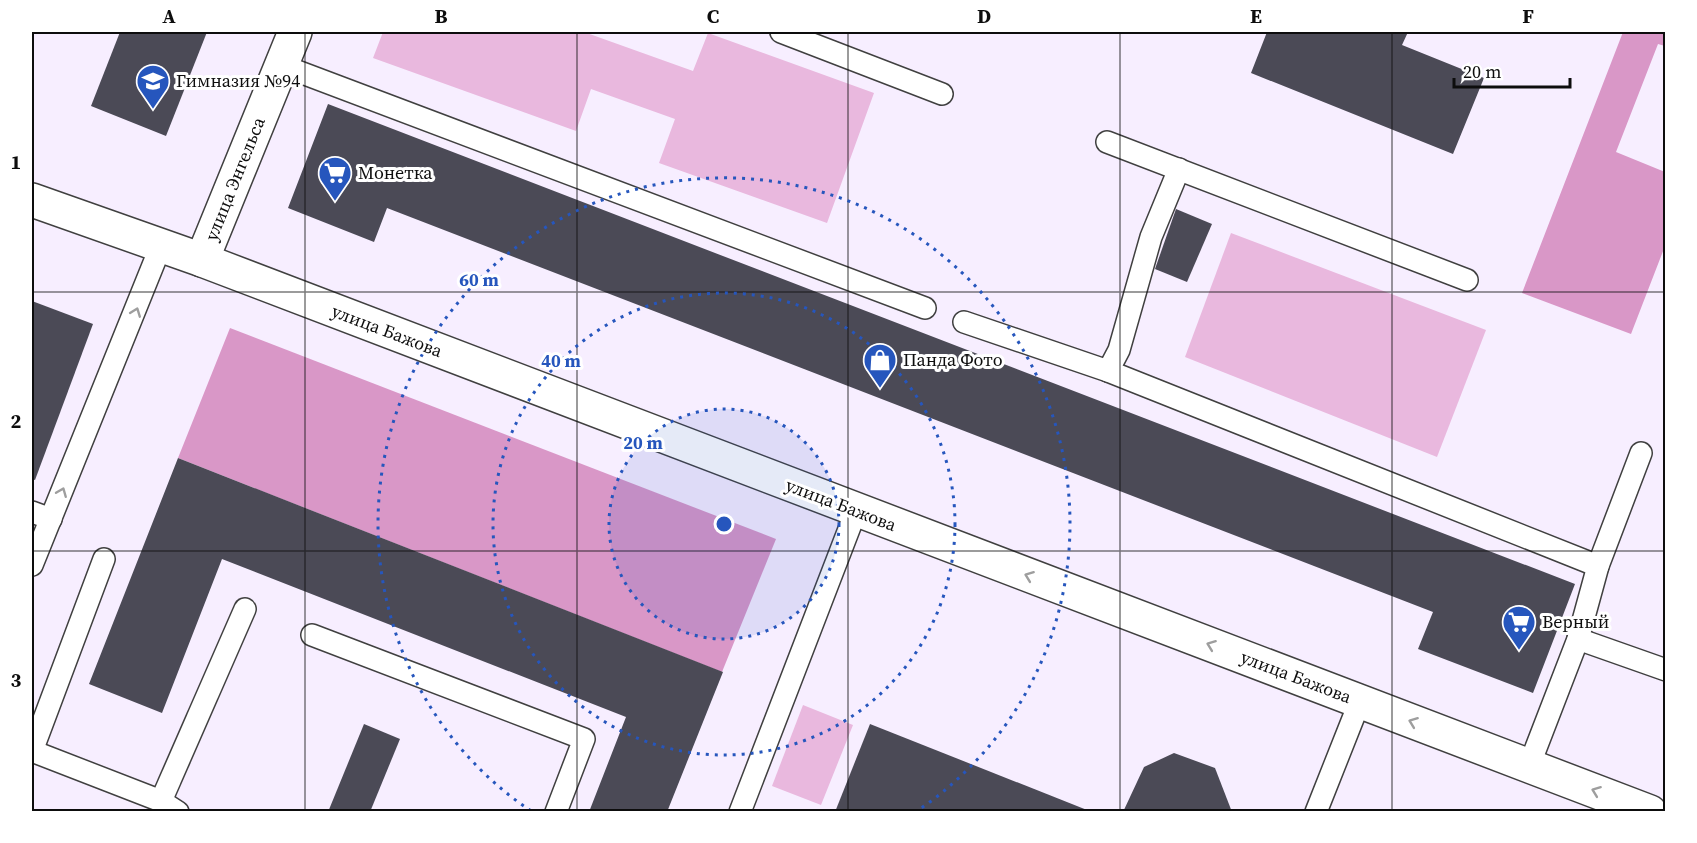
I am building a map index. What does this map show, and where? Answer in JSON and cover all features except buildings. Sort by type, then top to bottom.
[{"type":"street","name":"улица Энгельса","points":[[202,260],[295,32]]},
{"type":"street","name":"улица Бажова","points":[[32,200],[160,248],[202,260],[1650,812]]},
{"type":"lane","points":[[780,32],[942,94]]},
{"type":"lane","points":[[281,65],[925,308]]},
{"type":"lane","points":[[1107,142],[1467,280]]},
{"type":"lane","points":[[1108,371],[1119,350],[1151,237],[1179,169]]},
{"type":"lane","points":[[32,565],[41,515],[160,248]]},
{"type":"lane","points":[[964,322],[1108,371],[1598,566]]},
{"type":"lane","points":[[1529,766],[1578,639],[1598,566],[1641,453]]},
{"type":"lane","points":[[742,811],[856,511]]},
{"type":"lane","points":[[104,559],[32,751],[170,806],[245,609]]},
{"type":"lane","points":[[312,635],[584,739],[556,812]]},
{"type":"lane","points":[[1578,639],[1665,670]]},
{"type":"lane","points":[[1316,812],[1360,701]]},
{"type":"shaded area","points":[[383,32],[584,32],[693,71],[708,33],[874,93],[827,223],[659,163],[675,119],[591,89],[576,131],[373,58]]},
{"type":"shaded area","points":[[1623,32],[1666,32],[1665,46],[1658,44],[1616,152],[1665,172],[1665,246],[1631,334],[1522,293]]},
{"type":"shaded area","points":[[1231,233],[1486,330],[1437,457],[1185,357]]},
{"type":"shaded area","points":[[230,328],[776,539],[722,672],[178,458]]},
{"type":"shaded area","points":[[803,705],[853,725],[821,805],[772,786]]},
{"type":"place","name":"Гимназия №94","points":[[153,110]]},
{"type":"place","name":"Монетка","points":[[335,202]]},
{"type":"place","name":"Панда Фото","points":[[880,389]]},
{"type":"place","name":"Верный","points":[[1519,651]]}]
